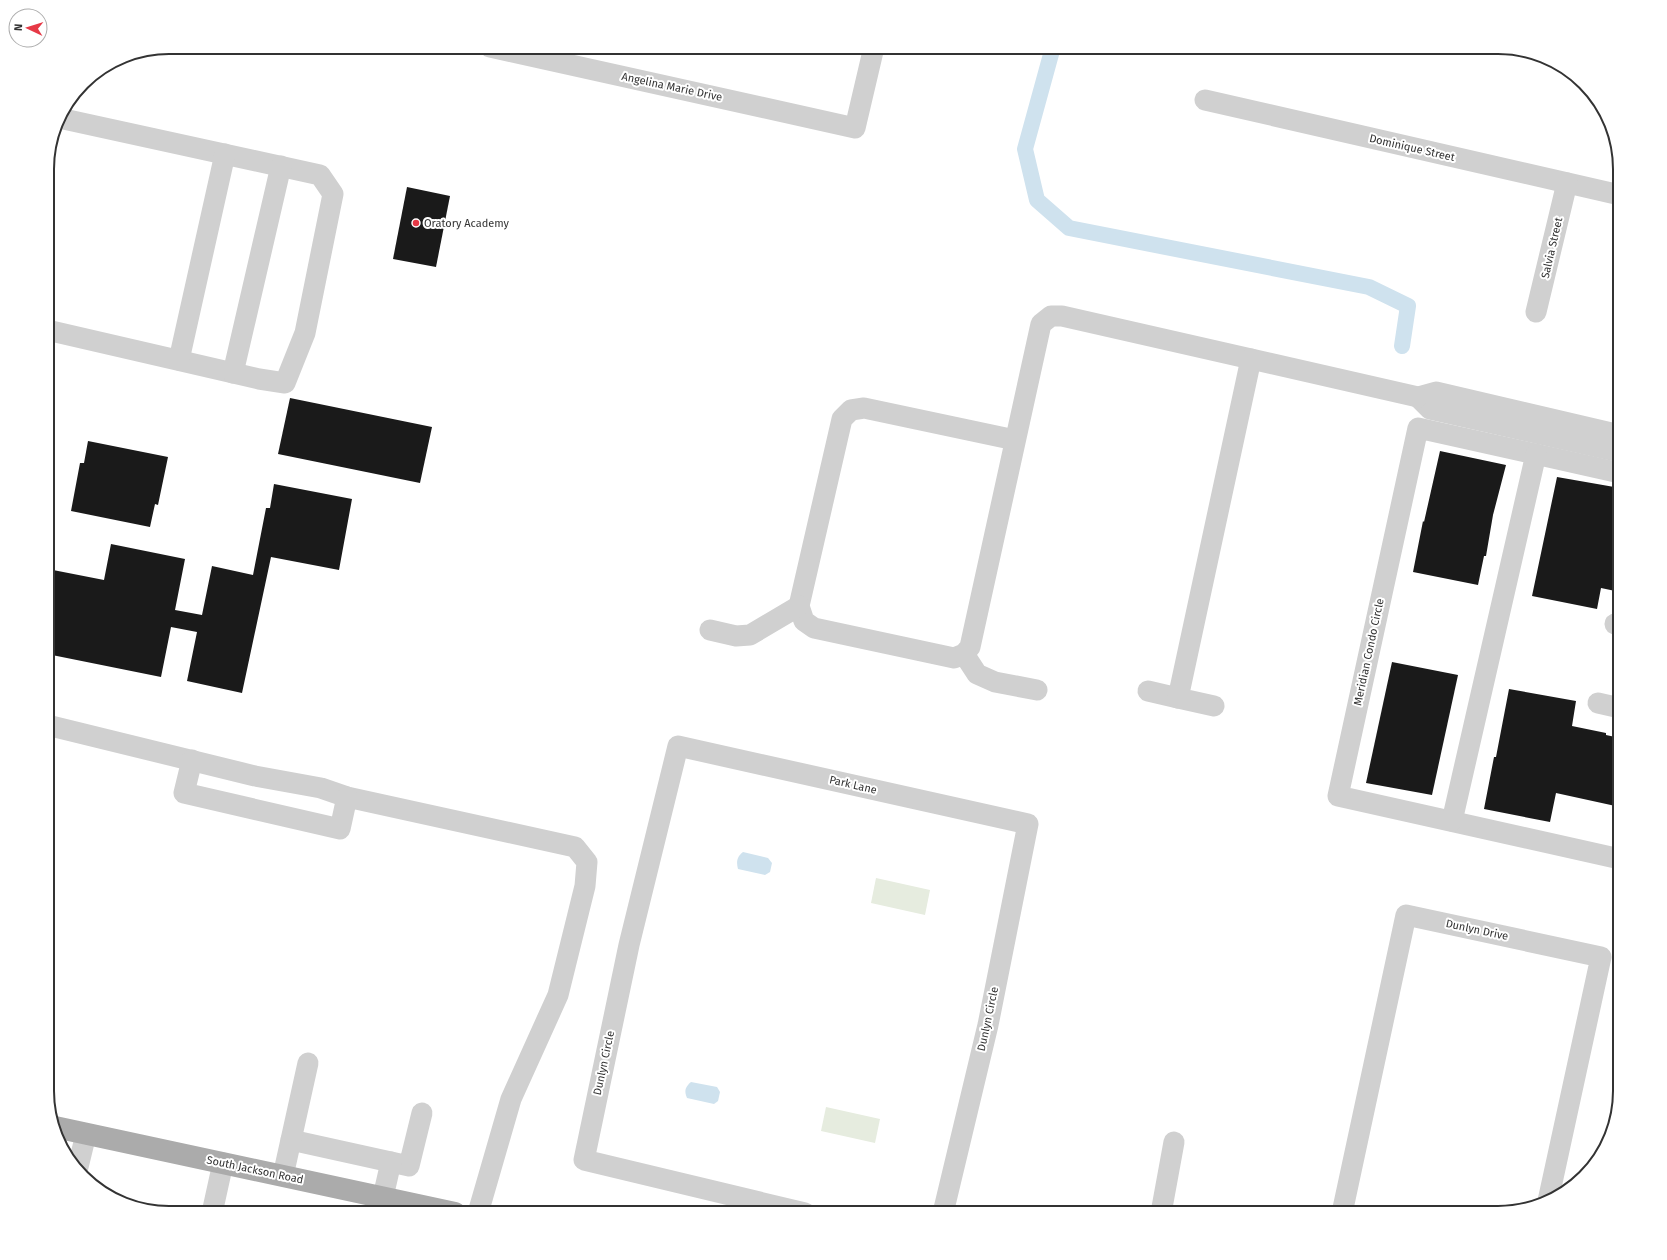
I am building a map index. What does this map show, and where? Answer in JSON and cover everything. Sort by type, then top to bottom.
[{"type":"main road","name":"South Jackson Road","points":[[60,1128],[424,1206]]},
{"type":"street","name":"Angelina Marie Drive","points":[[522,54],[855,128],[872,54]]},
{"type":"street","name":"Dominique Street","points":[[1205,100],[1613,193]]},
{"type":"street","points":[[54,336],[178,360],[285,383],[305,333],[333,194],[320,175],[65,119]]},
{"type":"street","points":[[178,360],[226,154]]},
{"type":"street","points":[[233,373],[281,166]]},
{"type":"street","name":"Salvia Street","points":[[1536,312],[1567,183]]},
{"type":"street","points":[[1015,440],[864,408],[851,410],[842,419],[799,606],[804,621],[814,628],[954,658],[964,654],[970,647],[1041,324],[1051,316],[1062,316],[1418,397],[1436,392],[1613,433]]},
{"type":"street","points":[[1178,698],[1251,359]]},
{"type":"street","points":[[1418,397],[1430,409],[1613,450]]},
{"type":"street","name":"Meridian Condo Circle","points":[[1613,471],[1418,428],[1338,796],[1613,857]]},
{"type":"street","points":[[1452,821],[1536,454]]},
{"type":"street","points":[[710,630],[736,636],[750,635],[799,606]]},
{"type":"street","points":[[964,654],[977,674],[995,682],[1037,690]]},
{"type":"street","points":[[1148,691],[1214,706]]},
{"type":"street","points":[[1598,703],[1613,706]]},
{"type":"street","points":[[54,727],[255,776],[321,788],[347,797],[575,847],[587,862],[585,886],[558,995],[511,1099],[480,1206]]},
{"type":"street","name":"Park Lane","points":[[678,746],[1028,824]]},
{"type":"street","name":"Dunlyn Circle","points":[[678,746],[629,945],[584,1160],[756,1206]]},
{"type":"street","points":[[192,760],[184,793],[340,829],[347,797]]},
{"type":"street","name":"Dunlyn Circle","points":[[945,1206],[988,1026],[1028,824]]},
{"type":"street","name":"Dunlyn Drive","points":[[1343,1206],[1406,914],[1601,957],[1550,1194]]},
{"type":"street","points":[[283,1176],[308,1063]]},
{"type":"street","points":[[291,1140],[409,1166],[422,1113]]},
{"type":"street","points":[[79,1162],[86,1134]]},
{"type":"street","points":[[1162,1206],[1174,1142]]},
{"type":"street","points":[[383,1197],[391,1162]]},
{"type":"street","points":[[214,1206],[223,1163]]},
{"type":"shaded area","points":[[876,878],[930,890],[925,915],[871,903]]},
{"type":"shaded area","points":[[826,1107],[880,1119],[875,1143],[821,1131]]},
{"type":"water","points":[[743,852],[768,858],[772,863],[770,872],[765,875],[738,869],[738,859]]},
{"type":"water","points":[[691,1082],[717,1087],[720,1092],[718,1101],[714,1104],[687,1098],[686,1089]]},
{"type":"building","points":[[407,187],[450,196],[436,267],[393,259]]},
{"type":"building","points":[[290,398],[432,427],[420,483],[278,454]]},
{"type":"building","points":[[88,441],[168,457],[158,505],[155,504],[150,527],[71,511],[80,463],[84,463]]},
{"type":"building","points":[[1440,451],[1506,465],[1493,515],[1486,556],[1484,556],[1478,585],[1413,572],[1423,521],[1424,522]]},
{"type":"building","points":[[1557,477],[1613,487],[1613,591],[1601,588],[1597,609],[1532,596]]},
{"type":"building","points":[[274,484],[352,499],[339,570],[271,557],[242,693],[187,681],[197,632],[171,627],[161,677],[54,655],[54,570],[104,580],[111,544],[185,559],[175,610],[202,615],[212,566],[253,575],[266,508],[270,508]]},
{"type":"building","points":[[1392,662],[1458,675],[1432,795],[1366,783]]},
{"type":"building","points":[[1509,689],[1576,701],[1572,726],[1606,733],[1606,735],[1613,736],[1613,805],[1556,793],[1550,822],[1484,809],[1494,757],[1496,757]]},
{"type":"waterway","points":[[1051,54],[1025,149],[1037,200],[1069,228],[1369,287],[1408,306],[1402,346]]},
{"type":"place","name":"Oratory Academy","points":[[416,223]]}]
